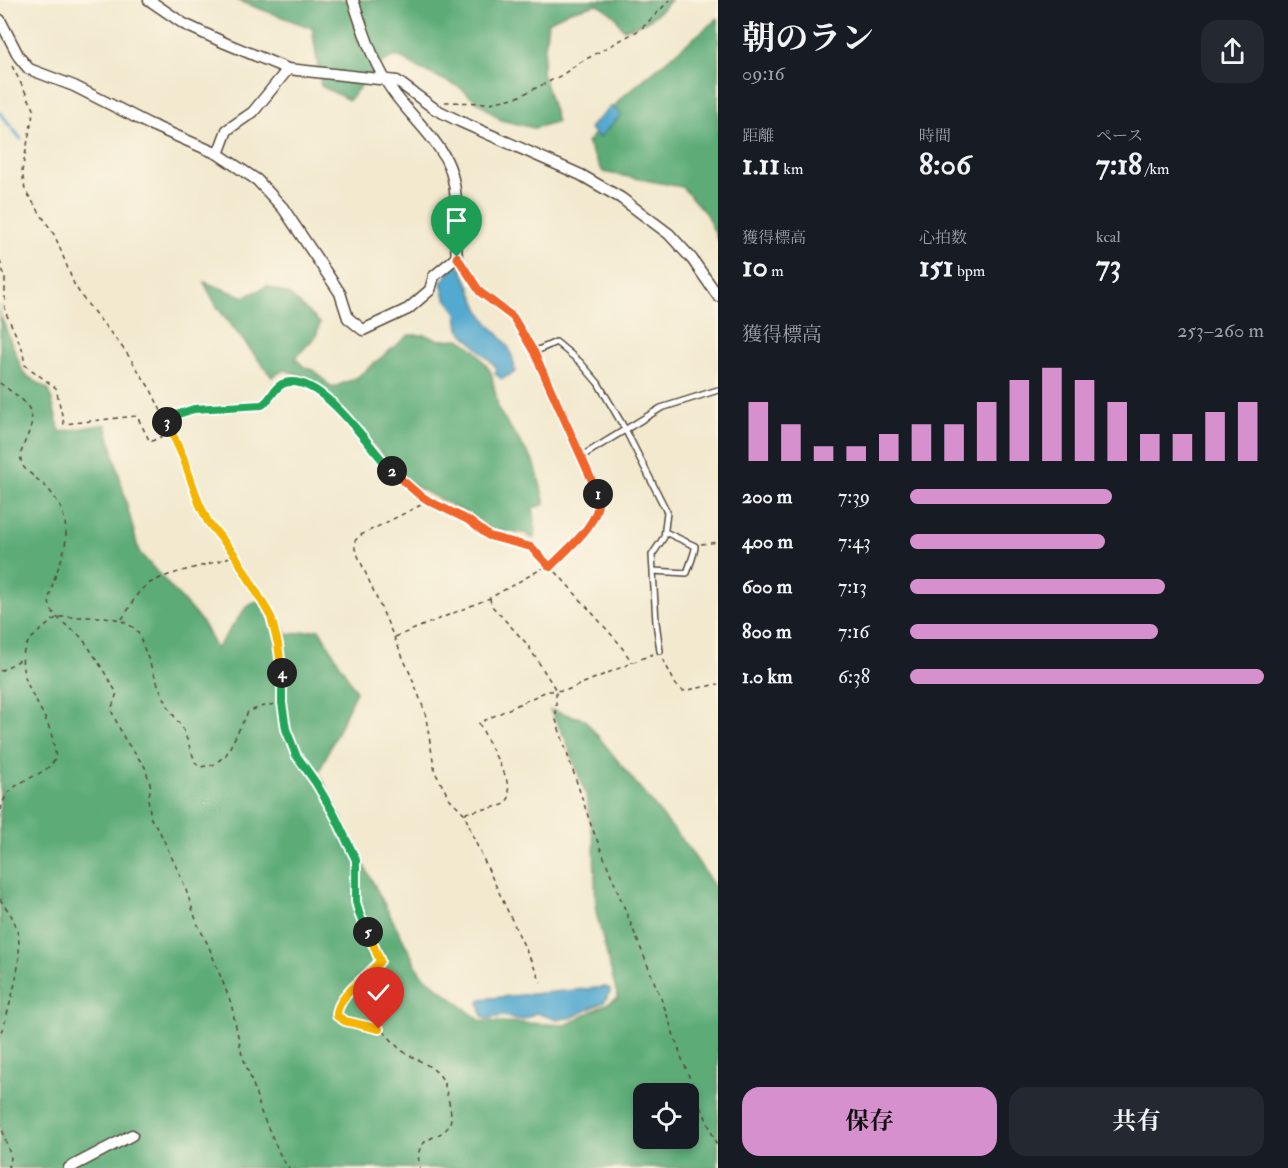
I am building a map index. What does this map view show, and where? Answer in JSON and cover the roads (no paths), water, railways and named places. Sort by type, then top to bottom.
[{"type":"street","points":[[150,0],[184,24],[225,44],[288,69],[397,81],[435,109],[581,175],[621,198],[669,234],[692,260],[718,296]]},
{"type":"street","points":[[0,20],[19,57],[29,69],[74,86],[149,124],[218,154],[257,180],[283,208],[340,294],[348,318],[363,330],[408,309],[430,290],[434,276],[457,257],[456,198],[450,167],[443,152],[384,79],[369,48],[353,0]]},
{"type":"street","points":[[218,154],[227,130],[253,112],[288,69]]},
{"type":"street","points":[[69,1168],[132,1135]]},
{"type":"lane","points":[[457,257],[480,292],[513,317],[534,352],[598,491],[600,501],[597,514],[592,522],[550,567]]},
{"type":"lane","points":[[534,352],[556,342],[580,362],[598,383],[625,429],[667,512],[664,537],[652,555],[660,651]]},
{"type":"lane","points":[[582,456],[661,408],[718,390]]},
{"type":"lane","points":[[653,572],[687,573],[689,562],[696,549],[694,545],[665,532]]},
{"type":"water","points":[[612,106],[621,115],[599,138],[589,128]]},
{"type":"water","points":[[459,265],[481,312],[510,351],[515,372],[502,379],[495,374],[497,368],[459,329],[457,313],[445,297],[441,282],[453,268]]},
{"type":"water","points":[[606,987],[610,989],[610,992],[604,1002],[571,1018],[555,1019],[536,1013],[522,1020],[503,1016],[486,1019],[482,1016],[479,1003],[481,999]]},
{"type":"waterway","points":[[0,113],[21,139]]}]
